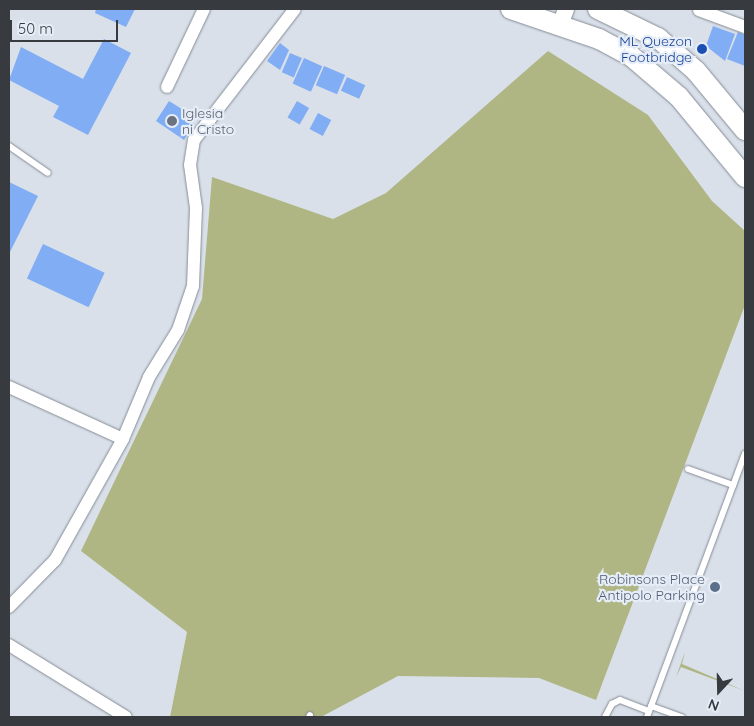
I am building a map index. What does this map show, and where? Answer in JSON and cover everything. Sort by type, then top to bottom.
[{"type":"main road","points":[[511,9],[563,17],[631,56],[679,97],[745,177]]},
{"type":"main road","points":[[598,9],[658,38],[696,71],[745,130]]},
{"type":"street","points":[[168,87],[204,9]]},
{"type":"street","points":[[9,607],[55,560],[122,439],[149,378],[178,330],[193,286],[196,208],[190,165],[194,140],[295,9]]},
{"type":"street","points":[[699,10],[745,28]]},
{"type":"street","points":[[9,387],[122,439]]},
{"type":"street","points":[[9,645],[126,717]]},
{"type":"lane","points":[[9,146],[48,173]]},
{"type":"lane","points":[[649,711],[745,454]]},
{"type":"lane","points":[[688,469],[733,485]]},
{"type":"lane","points":[[605,717],[612,704],[620,700],[649,711],[682,717]]},
{"type":"green space","points":[[548,51],[648,115],[712,201],[745,231],[745,305],[596,700],[539,678],[398,676],[321,717],[170,717],[187,632],[81,551],[202,299],[212,177],[333,219],[386,193]]},
{"type":"green space","points":[[685,652],[682,664],[745,691],[681,667],[676,677]]},
{"type":"building","points":[[96,9],[135,9],[126,27],[95,13]]},
{"type":"building","points":[[713,26],[735,34],[725,61],[706,46]]},
{"type":"building","points":[[738,32],[745,35],[745,66],[727,59]]},
{"type":"building","points":[[104,39],[131,53],[88,135],[53,117],[59,106],[9,80],[21,47],[83,79]]},
{"type":"building","points":[[280,43],[289,50],[280,70],[267,61]]},
{"type":"building","points":[[290,53],[302,58],[294,77],[282,72]]},
{"type":"building","points":[[304,58],[322,66],[311,92],[293,84]]},
{"type":"building","points":[[324,66],[345,75],[337,94],[316,85]]},
{"type":"building","points":[[347,77],[365,85],[359,99],[341,91]]},
{"type":"building","name":"Iglesia ni Cristo","points":[[169,101],[190,114],[187,120],[194,124],[184,140],[156,121]]},
{"type":"building","points":[[297,101],[309,108],[300,124],[288,117]]},
{"type":"building","points":[[318,113],[331,120],[323,136],[310,129]]},
{"type":"building","points":[[9,182],[38,196],[9,254]]},
{"type":"building","points":[[43,244],[105,273],[89,307],[27,278]]},
{"type":"place","name":"ML Quezon Footbridge","points":[[702,49]]},
{"type":"place","name":"Iglesia ni Cristo","points":[[172,121]]},
{"type":"place","name":"Robinsons Place Antipolo Parking","points":[[715,587]]}]
